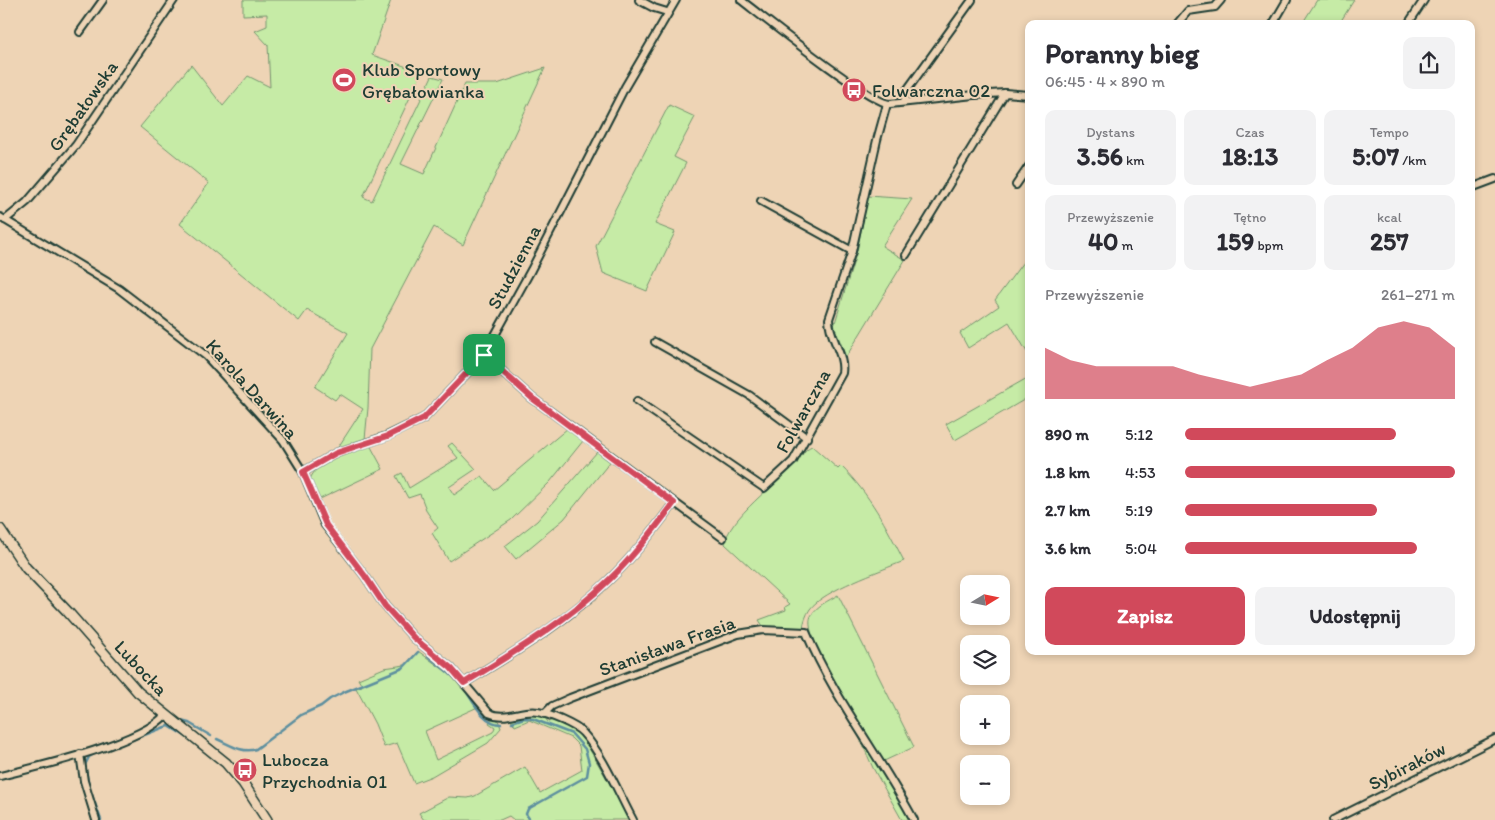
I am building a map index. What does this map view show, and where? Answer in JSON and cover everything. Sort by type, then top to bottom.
[{"type":"street","points":[[80,32],[103,0]]},
{"type":"street","name":"Grębałowska","points":[[3,218],[27,202],[76,144],[174,0]]},
{"type":"street","points":[[639,0],[667,12]]},
{"type":"street","name":"Studzienna","points":[[303,472],[336,453],[388,436],[424,418],[484,355],[531,270],[624,86],[676,0]]},
{"type":"street","points":[[741,0],[846,78],[887,104],[1005,94],[1025,95]]},
{"type":"street","points":[[904,102],[907,90],[972,0]]},
{"type":"street","points":[[1180,20],[1188,10],[1215,7],[1221,0]]},
{"type":"street","points":[[1274,20],[1287,0]]},
{"type":"street","points":[[1411,20],[1424,0]]},
{"type":"street","points":[[906,255],[1005,94]]},
{"type":"street","name":"Folwarczna","points":[[636,401],[764,488],[790,465],[807,438],[842,373],[842,361],[830,329],[829,319],[852,251],[887,104]]},
{"type":"street","points":[[1016,185],[1025,172]]},
{"type":"street","points":[[1475,186],[1495,179]]},
{"type":"street","points":[[761,201],[852,251]]},
{"type":"street","name":"Karola Darwina","points":[[3,218],[119,289],[206,356],[283,440],[303,472],[326,525],[385,606],[414,638],[451,668],[489,713],[497,717],[536,712],[574,726],[583,733],[602,762],[633,820]]},
{"type":"street","points":[[655,342],[749,396],[807,438]]},
{"type":"street","points":[[484,355],[532,398],[722,538]]},
{"type":"street","points":[[464,683],[529,642],[591,596],[629,559],[674,503]]},
{"type":"street","name":"Lubocka","points":[[0,529],[26,568],[68,612],[138,692],[164,715],[226,763],[243,783],[267,820]]},
{"type":"street","name":"Stanisława Frasia","points":[[544,714],[552,706],[570,698],[738,634],[763,630],[806,632],[814,652],[848,714],[914,820]]},
{"type":"street","points":[[0,776],[80,754],[129,737],[148,728],[164,715]]},
{"type":"street","name":"Sybiraków","points":[[1333,820],[1495,739]]},
{"type":"street","points":[[80,754],[84,781],[96,820]]},
{"type":"green space","points":[[243,0],[391,0],[372,55],[422,72],[363,197],[372,201],[432,76],[443,79],[401,164],[424,174],[465,84],[497,84],[545,68],[463,245],[434,227],[370,349],[365,439],[337,449],[363,409],[340,394],[335,400],[315,387],[348,333],[307,310],[299,321],[180,224],[209,183],[140,127],[191,65],[223,106],[248,76],[270,87],[268,45],[255,31],[267,26],[267,14],[243,15]]},
{"type":"green space","points":[[1317,0],[1354,0],[1342,20],[1304,20]]},
{"type":"green space","points":[[669,105],[695,117],[674,157],[686,163],[655,224],[675,232],[647,291],[603,273],[596,246]]},
{"type":"green space","points":[[868,196],[912,199],[882,246],[905,260],[846,357],[834,326],[857,251]]},
{"type":"green space","points":[[1025,259],[1025,349],[1009,322],[968,348],[960,333],[999,306],[995,300]]},
{"type":"green space","points":[[1025,379],[1025,399],[955,440],[946,424]]},
{"type":"green space","points":[[568,428],[583,441],[550,482],[511,520],[449,561],[432,533],[438,528],[427,512],[420,494],[408,498],[396,476],[402,473],[409,488],[458,458],[448,446],[452,443],[476,469],[449,487],[454,495],[482,476],[494,490]]},
{"type":"green space","points":[[370,445],[383,469],[320,499],[310,479],[321,465],[336,456]]},
{"type":"green space","points":[[812,446],[838,469],[841,466],[861,488],[884,523],[904,561],[827,595],[810,609],[805,618],[803,628],[767,628],[759,620],[786,610],[785,607],[790,604],[725,544],[728,534],[744,512]]},
{"type":"green space","points":[[597,452],[610,462],[564,519],[516,559],[505,546],[537,521]]},
{"type":"green space","points":[[838,595],[914,747],[882,762],[837,689],[815,645],[810,628],[813,612]]},
{"type":"green space","points":[[418,651],[463,684],[480,706],[425,731],[436,760],[493,732],[495,727],[489,723],[492,718],[498,720],[501,728],[488,743],[432,776],[414,783],[397,743],[384,747],[375,724],[356,688],[362,686],[358,679],[384,668],[405,665]]},
{"type":"green space","points":[[543,715],[548,722],[558,718],[577,732],[587,745],[631,820],[514,820],[509,816],[500,820],[424,820],[419,813],[449,797],[468,798],[475,796],[525,767],[540,793],[582,770],[579,746],[571,738],[529,720],[515,726],[511,719]]},
{"type":"green space","points":[[854,725],[891,783],[911,820],[902,820],[873,768]]},
{"type":"waterway","points":[[217,739],[241,749],[256,749],[301,715],[344,692],[403,668],[418,652]]},
{"type":"waterway","points":[[428,656],[461,684],[488,720],[501,724]]},
{"type":"waterway","points":[[512,722],[524,718],[533,719],[572,734],[585,749],[589,763],[587,776],[528,809],[526,814],[530,820]]},
{"type":"waterway","points":[[181,721],[189,723],[211,736]]},
{"type":"waterway","points":[[108,749],[169,726],[185,736]]},
{"type":"waterway","points":[[98,752],[89,757],[85,765],[89,787],[101,820]]},
{"type":"place","name":"Klub Sportowy Grębałowianka","points":[[344,80]]},
{"type":"place","name":"Folwarczna 02","points":[[854,90]]},
{"type":"place","name":"Lubocza Przychodnia 01","points":[[245,770]]},
{"type":"route","points":[[484,355],[532,398],[674,503],[610,580],[580,606],[516,651],[464,683],[451,668],[414,638],[385,606],[326,525],[303,472],[336,453],[388,436],[424,418],[484,355]]}]
